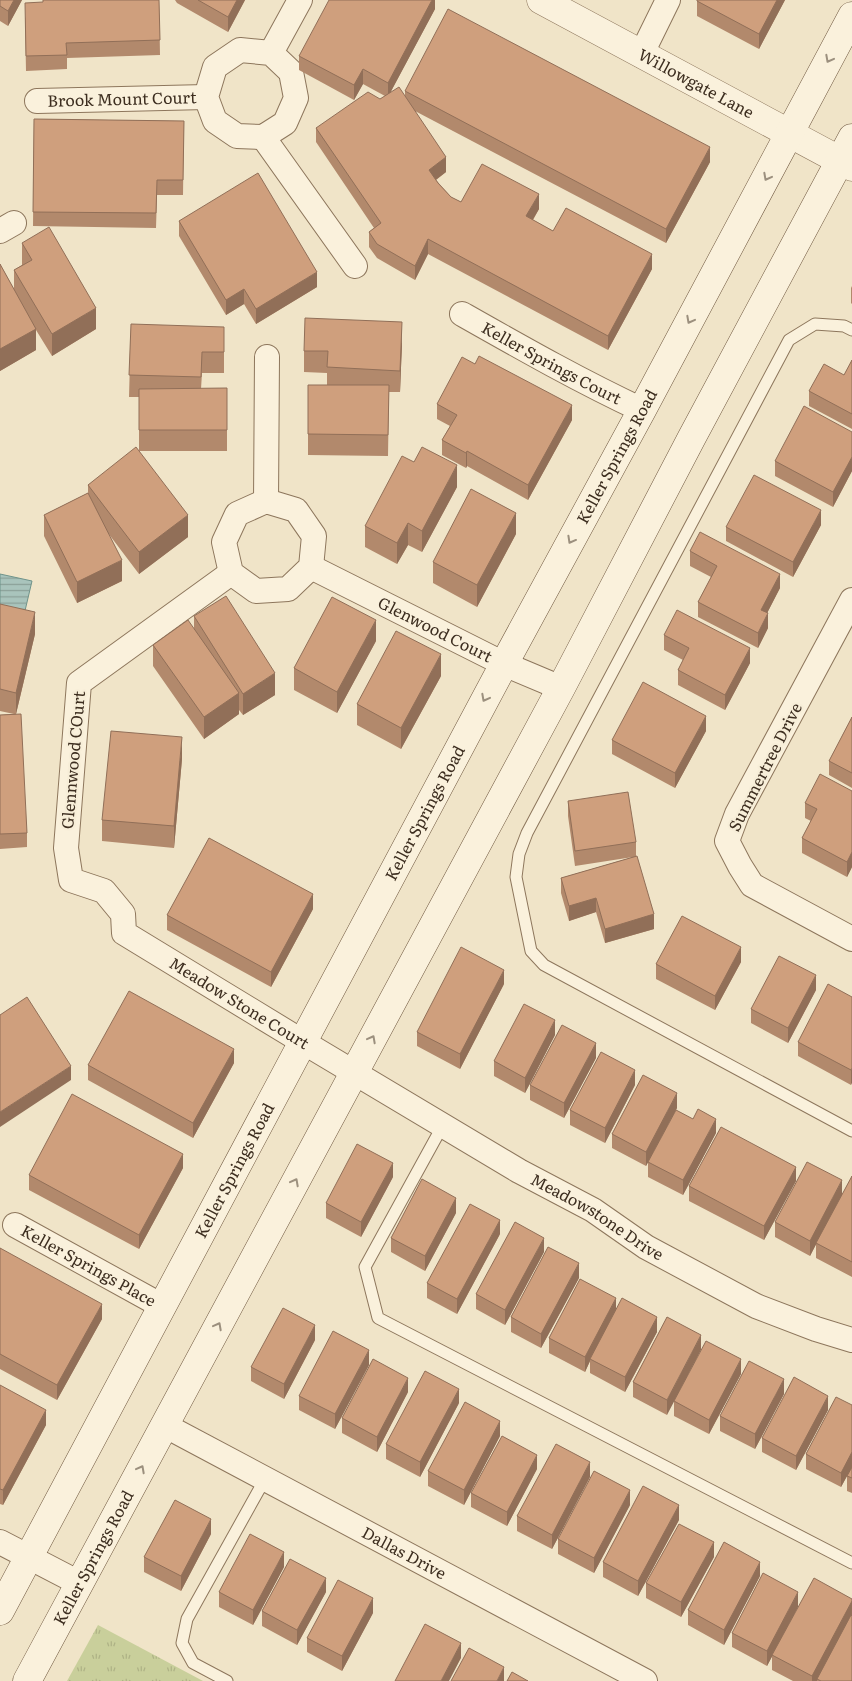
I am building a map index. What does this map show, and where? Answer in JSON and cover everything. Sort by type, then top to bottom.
[{"type":"main road","name":"Willowgate Lane","points":[[541,0],[790,134],[848,155]]},
{"type":"main road","name":"Keller Springs Road","points":[[0,1611],[504,664],[852,16]]},
{"type":"main road","name":"Keller Springs Road","points":[[27,1681],[561,688],[686,448],[848,155]]},
{"type":"street","points":[[300,0],[271,53],[291,72],[296,98],[285,123],[263,137],[355,266]]},
{"type":"street","points":[[641,55],[668,0]]},
{"type":"street","name":"Brook Mount Court","points":[[263,137],[237,136],[216,121],[206,97],[215,67],[227,58],[240,50],[271,53]]},
{"type":"street","name":"Brook Mount Court","points":[[37,101],[206,97]]},
{"type":"street","name":"Keller Springs Court","points":[[462,314],[586,384],[642,410]]},
{"type":"street","points":[[266,501],[267,357]]},
{"type":"street","points":[[266,501],[296,510],[314,536],[310,568],[288,589],[256,591],[231,573],[224,542],[237,514],[266,501]]},
{"type":"street","name":"Glenwood Court","points":[[310,568],[504,664],[561,688]]},
{"type":"street","name":"Glennwood COurt","points":[[124,933],[123,914],[104,890],[70,880],[66,848],[79,683],[231,573]]},
{"type":"street","name":"Summertree Drive","points":[[852,600],[737,814],[727,841],[752,885],[852,939]]},
{"type":"street","name":"Meadow Stone Court","points":[[124,933],[355,1072]]},
{"type":"street","name":"Meadowstone Drive","points":[[355,1072],[519,1171],[593,1210],[646,1247],[756,1306],[816,1329],[852,1340]]},
{"type":"street","name":"Keller Springs Place","points":[[15,1226],[162,1306]]},
{"type":"street","name":"Dallas Drive","points":[[164,1425],[645,1681]]},
{"type":"street","points":[[0,1542],[79,1584]]},
{"type":"lane","points":[[852,330],[844,326],[815,324],[789,340],[527,833],[519,854],[516,877],[531,951],[544,965],[852,1131]]},
{"type":"lane","points":[[443,1125],[365,1267],[378,1318],[852,1564]]},
{"type":"lane","points":[[227,1681],[193,1663],[182,1644],[187,1619],[265,1479]]},
{"type":"green space","points":[[98,1625],[203,1681],[67,1681]]},
{"type":"water","points":[[0,574],[32,581],[24,615],[0,610]]},
{"type":"building","points":[[0,0],[14,0],[8,11],[0,6]]},
{"type":"building","points":[[43,0],[159,0],[160,40],[66,43],[67,55],[26,56],[25,3],[43,2]]},
{"type":"building","points":[[198,0],[237,0],[228,17]]},
{"type":"building","points":[[329,0],[432,0],[388,83],[363,69],[354,85],[299,56]]},
{"type":"building","points":[[697,0],[777,0],[759,34]]},
{"type":"building","points":[[448,9],[710,147],[666,229],[405,91]]},
{"type":"building","points":[[399,87],[446,157],[429,170],[451,197],[461,202],[482,164],[539,194],[526,216],[553,231],[566,208],[652,254],[608,336],[428,239],[415,266],[377,244],[369,232],[381,223],[316,128],[368,92],[380,99]]},
{"type":"building","points":[[34,119],[184,121],[183,180],[157,180],[156,213],[33,212]]},
{"type":"building","points":[[258,173],[317,272],[256,309],[244,289],[226,300],[179,221]]},
{"type":"building","points":[[49,227],[96,308],[52,334],[14,270],[32,260],[22,243]]},
{"type":"building","points":[[0,264],[36,329],[0,349]]},
{"type":"building","points":[[305,318],[402,322],[400,371],[327,367],[328,351],[304,351]]},
{"type":"building","points":[[131,324],[224,327],[224,352],[202,352],[201,377],[129,375]]},
{"type":"building","points":[[479,356],[572,405],[528,485],[467,451],[466,453],[442,440],[457,415],[437,404],[462,357],[475,364]]},
{"type":"building","points":[[852,360],[852,414],[809,391],[824,364],[844,375]]},
{"type":"building","points":[[308,385],[389,385],[388,435],[308,434]]},
{"type":"building","points":[[227,388],[227,430],[139,430],[139,389]]},
{"type":"building","points":[[804,406],[852,432],[852,457],[833,492],[775,461]]},
{"type":"building","points":[[136,447],[188,515],[139,552],[88,485]]},
{"type":"building","points":[[422,447],[457,465],[422,531],[408,523],[397,543],[365,526],[402,456],[414,462]]},
{"type":"building","points":[[754,475],[821,510],[793,562],[726,527]]},
{"type":"building","points":[[471,489],[516,513],[477,585],[433,562]]},
{"type":"building","points":[[88,493],[122,560],[77,582],[44,515]]},
{"type":"building","points":[[700,532],[780,574],[761,610],[768,613],[758,633],[698,602],[717,566],[690,551]]},
{"type":"building","points":[[226,596],[275,673],[243,694],[194,616]]},
{"type":"building","points":[[332,597],[376,620],[337,692],[294,668]]},
{"type":"building","points":[[0,604],[35,612],[16,693],[0,689]]},
{"type":"building","points":[[677,610],[750,648],[725,695],[678,670],[689,648],[664,635]]},
{"type":"building","points":[[188,620],[239,693],[204,717],[153,645]]},
{"type":"building","points":[[396,631],[441,654],[401,728],[357,704]]},
{"type":"building","points":[[643,682],[706,716],[675,773],[612,740]]},
{"type":"building","points":[[21,714],[27,833],[0,834],[0,715]]},
{"type":"building","points":[[852,717],[852,773],[829,761]]},
{"type":"building","points":[[111,731],[182,737],[174,826],[102,820]]},
{"type":"building","points":[[820,774],[852,791],[852,852],[847,862],[802,838],[817,809],[805,803]]},
{"type":"building","points":[[628,792],[636,842],[575,851],[568,801]]},
{"type":"building","points":[[209,838],[313,894],[271,972],[167,915]]},
{"type":"building","points":[[637,856],[654,914],[605,929],[596,898],[569,906],[561,878]]},
{"type":"building","points":[[682,916],[741,947],[715,996],[656,964]]},
{"type":"building","points":[[461,947],[504,970],[460,1054],[417,1032]]},
{"type":"building","points":[[779,956],[816,975],[788,1028],[751,1009]]},
{"type":"building","points":[[828,984],[852,997],[851,1070],[798,1042]]},
{"type":"building","points":[[129,991],[234,1049],[193,1123],[88,1065]]},
{"type":"building","points":[[27,997],[71,1066],[0,1112],[0,1015]]},
{"type":"building","points":[[524,1004],[555,1020],[525,1078],[494,1061]]},
{"type":"building","points":[[562,1025],[596,1043],[564,1103],[530,1085]]},
{"type":"building","points":[[601,1052],[635,1070],[605,1128],[570,1110]]},
{"type":"building","points":[[643,1075],[677,1093],[646,1152],[612,1134]]},
{"type":"building","points":[[72,1094],[183,1154],[139,1235],[29,1175]]},
{"type":"building","points":[[698,1109],[716,1119],[683,1180],[648,1162],[676,1110],[693,1119]]},
{"type":"building","points":[[721,1127],[796,1167],[764,1226],[689,1186]]},
{"type":"building","points":[[357,1144],[393,1163],[361,1222],[326,1203]]},
{"type":"building","points":[[807,1162],[842,1180],[810,1241],[775,1222]]},
{"type":"building","points":[[852,1176],[852,1262],[816,1243]]},
{"type":"building","points":[[422,1179],[456,1198],[425,1256],[391,1238]]},
{"type":"building","points":[[470,1204],[500,1220],[457,1299],[427,1283]]},
{"type":"building","points":[[515,1222],[544,1238],[505,1310],[476,1294]]},
{"type":"building","points":[[548,1247],[579,1263],[541,1334],[511,1317]]},
{"type":"building","points":[[0,1248],[102,1304],[57,1385],[0,1354]]},
{"type":"building","points":[[580,1279],[616,1298],[585,1357],[549,1338]]},
{"type":"building","points":[[622,1298],[657,1317],[625,1377],[590,1359]]},
{"type":"building","points":[[283,1308],[315,1325],[284,1384],[251,1367]]},
{"type":"building","points":[[667,1317],[701,1335],[667,1400],[633,1382]]},
{"type":"building","points":[[333,1331],[369,1350],[335,1414],[299,1396]]},
{"type":"building","points":[[706,1341],[741,1359],[709,1420],[674,1401]]},
{"type":"building","points":[[373,1359],[408,1378],[377,1437],[342,1418]]},
{"type":"building","points":[[749,1361],[784,1379],[755,1434],[720,1416]]},
{"type":"building","points":[[425,1371],[459,1389],[420,1462],[386,1444]]},
{"type":"building","points":[[794,1377],[828,1396],[796,1456],[762,1438]]},
{"type":"building","points":[[0,1385],[46,1410],[3,1490],[0,1489]]},
{"type":"building","points":[[836,1397],[852,1405],[852,1452],[841,1473],[806,1454]]},
{"type":"building","points":[[465,1402],[500,1421],[464,1490],[428,1471]]},
{"type":"building","points":[[502,1436],[537,1455],[507,1512],[471,1493]]},
{"type":"building","points":[[556,1444],[590,1462],[552,1535],[517,1516]]},
{"type":"building","points":[[852,1467],[852,1478],[847,1476]]},
{"type":"building","points":[[594,1471],[630,1490],[594,1558],[558,1539]]},
{"type":"building","points":[[643,1486],[679,1505],[638,1581],[603,1562]]},
{"type":"building","points":[[175,1500],[211,1519],[181,1576],[144,1557]]},
{"type":"building","points":[[679,1524],[714,1542],[681,1602],[646,1583]]},
{"type":"building","points":[[250,1534],[284,1552],[253,1610],[219,1592]]},
{"type":"building","points":[[724,1542],[760,1562],[724,1630],[688,1610]]},
{"type":"building","points":[[290,1559],[326,1578],[297,1630],[262,1611]]},
{"type":"building","points":[[763,1573],[798,1592],[767,1651],[732,1633]]},
{"type":"building","points":[[814,1578],[852,1599],[852,1601],[812,1676],[772,1655]]},
{"type":"building","points":[[338,1580],[373,1598],[342,1656],[307,1638]]},
{"type":"building","points":[[851,1615],[852,1681],[821,1681],[817,1679]]},
{"type":"building","points":[[425,1624],[461,1643],[441,1681],[395,1681]]},
{"type":"building","points":[[469,1648],[504,1667],[497,1681],[451,1681]]},
{"type":"building","points":[[512,1672],[528,1681],[507,1681]]}]
